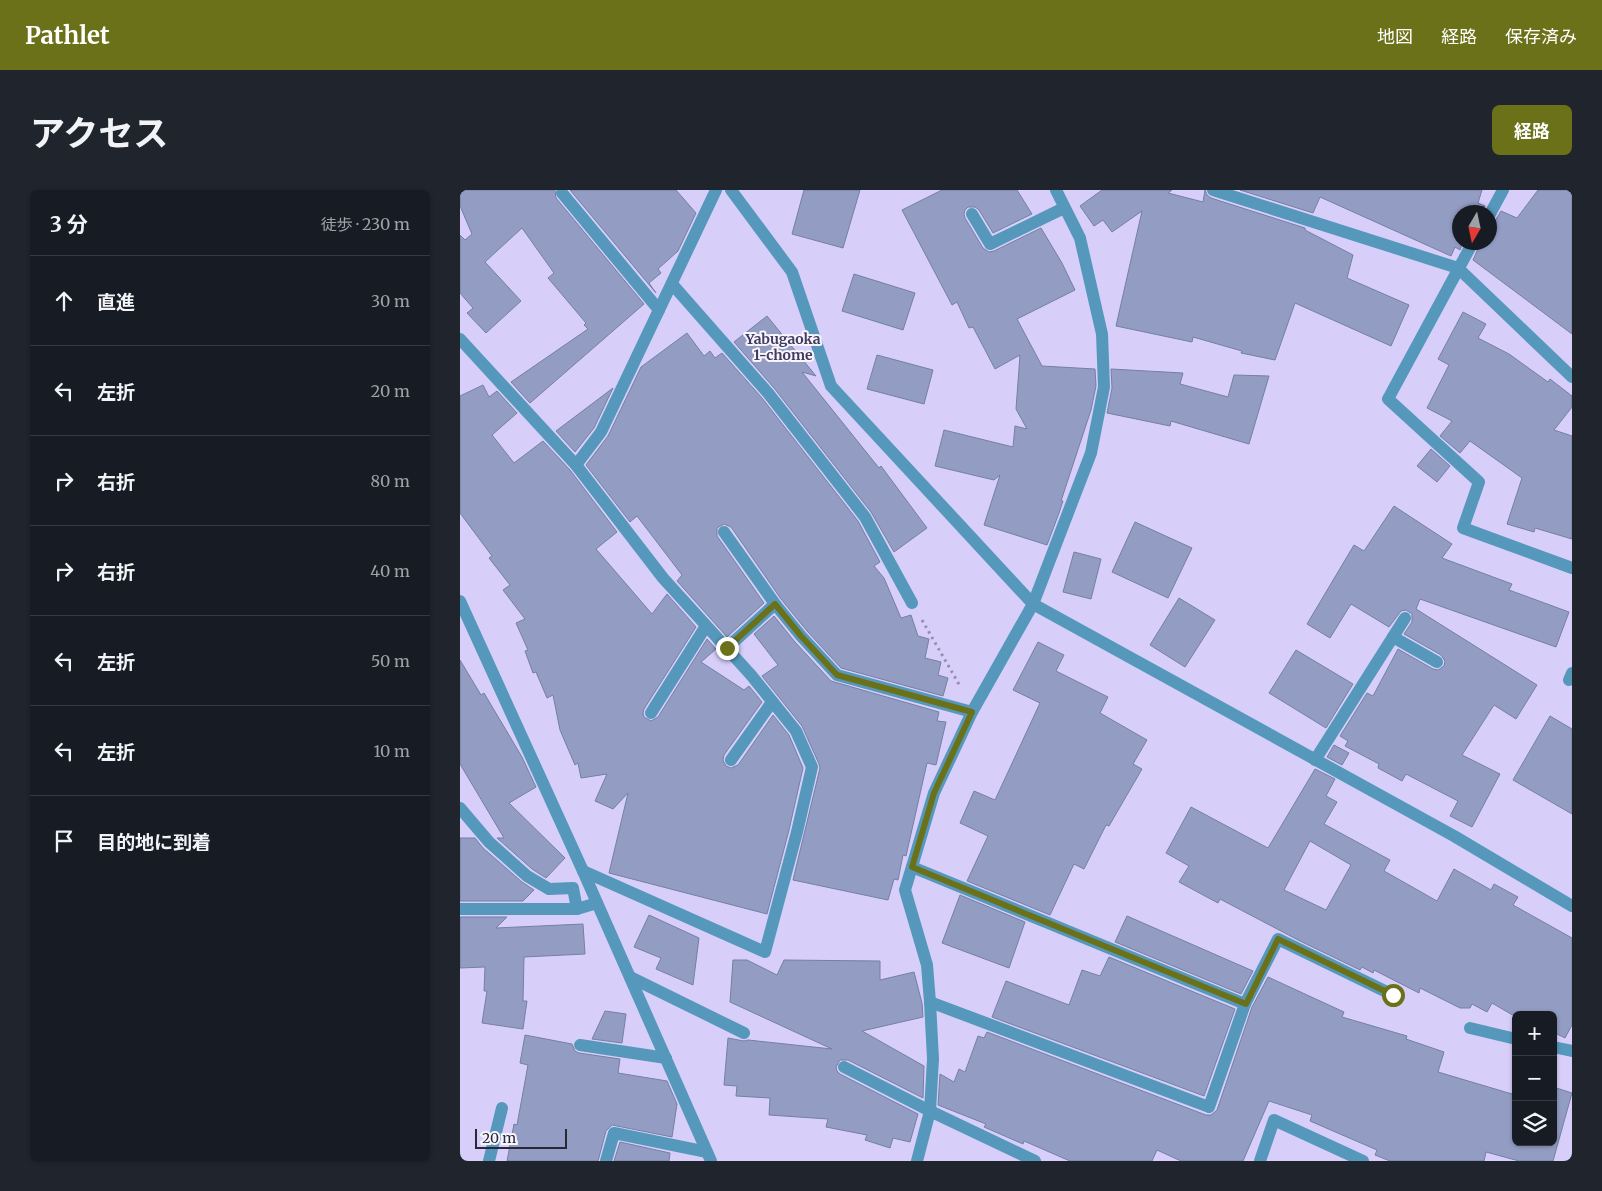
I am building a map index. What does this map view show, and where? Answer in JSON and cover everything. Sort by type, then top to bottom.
[{"type":"street","points":[[576,465],[601,432],[716,190]]},
{"type":"street","points":[[731,190],[792,272],[831,386],[1033,604],[1454,836],[1572,906]]},
{"type":"street","points":[[917,1161],[930,1111],[933,1059],[927,965],[905,890],[934,793],[972,712],[1033,604],[1091,453],[1104,387],[1102,334],[1088,270],[1080,238],[1056,190]]},
{"type":"street","points":[[1213,190],[1458,268],[1572,377]]},
{"type":"street","points":[[1495,205],[1504,190]]},
{"type":"street","points":[[562,193],[659,310]]},
{"type":"street","points":[[972,214],[990,244],[1064,208]]},
{"type":"street","points":[[1468,250],[1388,399],[1479,482],[1463,528],[1572,568]]},
{"type":"street","points":[[672,284],[768,393],[865,517],[912,603]]},
{"type":"street","points":[[460,339],[576,465],[662,578],[727,648],[796,731],[812,767],[765,952],[583,871]]},
{"type":"street","points":[[724,532],[775,604],[837,675],[972,712]]},
{"type":"street","points":[[460,601],[583,871],[709,1157]]},
{"type":"street","points":[[727,648],[775,604]]},
{"type":"street","points":[[1315,760],[1405,618]]},
{"type":"street","points":[[651,713],[706,626]]},
{"type":"street","points":[[1393,637],[1438,662]]},
{"type":"street","points":[[731,760],[772,702]]},
{"type":"street","points":[[460,808],[489,842],[527,876],[548,889],[573,888],[577,909]]},
{"type":"street","points":[[912,867],[1246,1004]]},
{"type":"street","points":[[460,909],[577,909],[597,903]]},
{"type":"street","points":[[930,1002],[1209,1107],[1246,1004],[1278,939],[1393,995]]},
{"type":"street","points":[[630,977],[744,1033]]},
{"type":"street","points":[[1470,1028],[1512,1038]]},
{"type":"street","points":[[580,1045],[666,1058]]},
{"type":"street","points":[[1557,1048],[1572,1051]]},
{"type":"street","points":[[844,1067],[930,1111],[1035,1161]]},
{"type":"street","points":[[489,1161],[502,1108]]},
{"type":"street","points":[[1260,1161],[1274,1120],[1363,1161]]},
{"type":"street","points":[[606,1161],[614,1133],[709,1157]]},
{"type":"path","points":[[912,603],[965,694],[972,712]]},
{"type":"building","points":[[460,190],[555,190],[556,198],[644,304],[530,403],[511,382],[588,329],[584,325],[586,323],[548,278],[554,273],[522,228],[485,262],[521,301],[486,333],[467,313],[473,308],[460,293],[460,235],[465,240],[472,234],[460,206]]},
{"type":"building","points":[[570,190],[676,190],[696,213],[678,251],[658,269],[661,273],[649,283],[656,293]]},
{"type":"building","points":[[804,190],[860,190],[843,248],[792,234]]},
{"type":"building","points":[[942,190],[1017,190],[1032,214],[993,233],[979,210],[975,207],[968,207],[965,210],[965,218],[983,248],[989,252],[1041,228],[1062,263],[1075,290],[1017,319],[1042,366],[1095,369],[1096,386],[1091,410],[1061,501],[1063,501],[1047,545],[984,525],[1000,475],[994,480],[935,466],[944,430],[1013,447],[1015,426],[1027,429],[1016,409],[1020,355],[995,369],[973,327],[969,328],[957,302],[952,305],[902,210]]},
{"type":"building","points":[[1102,190],[1172,190],[1168,193],[1203,202],[1205,190],[1211,198],[1305,228],[1305,230],[1353,255],[1347,278],[1409,305],[1391,346],[1295,303],[1275,360],[1241,353],[1242,351],[1193,337],[1192,342],[1116,326],[1142,211],[1112,232],[1103,220],[1094,226],[1080,206]]},
{"type":"building","points":[[1240,190],[1482,190],[1478,203],[1483,205],[1452,205],[1452,250],[1454,250],[1451,256],[1320,197],[1313,213]]},
{"type":"building","points":[[1538,190],[1572,190],[1572,334],[1473,260],[1477,250],[1497,250],[1497,218],[1501,211],[1517,218]]},
{"type":"building","points":[[854,274],[915,293],[903,330],[842,311]]},
{"type":"building","points":[[1463,312],[1486,324],[1478,338],[1509,354],[1548,382],[1550,379],[1572,396],[1572,407],[1554,430],[1572,436],[1572,539],[1535,528],[1534,532],[1507,524],[1522,478],[1470,441],[1460,453],[1440,436],[1452,421],[1427,408],[1449,365],[1438,359]]},
{"type":"building","points":[[767,316],[816,376],[802,372],[879,468],[881,466],[927,528],[894,552],[871,512],[774,388],[734,342]]},
{"type":"building","points":[[687,333],[704,356],[710,351],[715,358],[722,353],[762,398],[858,521],[880,562],[874,566],[884,578],[901,618],[911,615],[918,636],[929,639],[925,658],[941,662],[938,675],[948,678],[943,696],[841,668],[781,599],[731,527],[724,524],[717,528],[717,536],[764,603],[727,637],[677,581],[682,575],[637,516],[630,522],[586,465],[608,436],[641,367]]},
{"type":"building","points":[[877,355],[933,370],[924,404],[867,389]]},
{"type":"building","points":[[1111,369],[1183,373],[1180,384],[1228,397],[1234,375],[1269,376],[1249,444],[1171,421],[1170,426],[1107,413],[1112,388]]},
{"type":"building","points":[[483,385],[489,397],[497,391],[517,413],[492,435],[514,463],[543,441],[570,470],[617,532],[596,549],[652,614],[667,594],[696,627],[644,709],[644,717],[651,721],[658,717],[707,639],[716,649],[701,662],[744,690],[749,686],[762,702],[724,755],[723,760],[726,766],[731,768],[738,765],[773,715],[789,735],[803,768],[767,914],[609,873],[628,793],[613,809],[595,801],[607,774],[581,778],[578,763],[575,765],[560,730],[553,695],[547,698],[536,672],[533,673],[525,651],[528,650],[516,623],[525,619],[503,590],[510,585],[489,558],[492,556],[460,513],[460,396]]},
{"type":"building","points":[[613,388],[594,428],[575,452],[556,431]]},
{"type":"building","points":[[1431,449],[1450,466],[1437,482],[1417,466]]},
{"type":"building","points":[[1394,506],[1452,544],[1442,558],[1512,584],[1509,590],[1569,612],[1556,647],[1420,599],[1416,609],[1537,685],[1516,719],[1494,705],[1462,755],[1500,774],[1472,827],[1450,816],[1458,801],[1406,774],[1402,781],[1378,768],[1379,764],[1345,746],[1348,741],[1340,736],[1367,693],[1373,696],[1398,649],[1433,669],[1438,670],[1444,666],[1445,661],[1441,655],[1404,634],[1412,622],[1412,614],[1406,610],[1401,611],[1389,627],[1351,604],[1330,638],[1307,624],[1354,545],[1364,551]]},
{"type":"building","points":[[1135,522],[1192,548],[1168,598],[1112,572]]},
{"type":"building","points":[[1074,552],[1101,559],[1091,599],[1063,592]]},
{"type":"building","points":[[1179,598],[1215,620],[1185,667],[1150,645]]},
{"type":"building","points":[[774,616],[831,681],[939,712],[937,721],[946,722],[936,765],[927,763],[906,856],[903,855],[898,880],[894,879],[888,900],[793,880],[820,768],[802,726],[762,676],[778,665],[754,634]]},
{"type":"building","points":[[1038,642],[1064,655],[1056,671],[1108,697],[1100,713],[1147,740],[1133,764],[1142,769],[1109,826],[1106,825],[1084,869],[1074,864],[1050,915],[967,881],[988,836],[960,823],[974,791],[995,800],[1040,703],[1013,690]]},
{"type":"building","points":[[1296,650],[1353,684],[1326,728],[1269,693]]},
{"type":"building","points":[[460,660],[481,695],[484,693],[522,757],[536,787],[509,803],[565,858],[546,878],[532,869],[497,838],[504,838],[460,764]]},
{"type":"building","points":[[1550,716],[1572,729],[1572,814],[1513,780]]},
{"type":"building","points":[[1334,745],[1349,753],[1342,765],[1327,757]]},
{"type":"building","points":[[1315,769],[1335,779],[1326,796],[1337,802],[1324,824],[1390,860],[1384,871],[1437,901],[1454,869],[1491,890],[1494,884],[1518,897],[1513,905],[1572,938],[1572,1025],[1565,1038],[1557,1034],[1557,1011],[1512,1011],[1512,1015],[1492,1003],[1487,1012],[1472,1004],[1470,1008],[1460,1008],[1420,988],[1419,993],[1374,970],[1373,973],[1362,967],[1360,970],[1220,899],[1218,903],[1179,882],[1189,866],[1166,853],[1191,807],[1268,848]],"holes":[[[1310,841],[1351,865],[1326,910],[1284,890]]]},
{"type":"building","points":[[460,838],[475,838],[483,848],[534,890],[523,901],[460,901]]},
{"type":"building","points":[[960,895],[1025,922],[1009,968],[942,943]]},
{"type":"building","points":[[649,915],[699,938],[693,985],[656,969],[661,958],[634,947]]},
{"type":"building","points":[[1127,916],[1253,971],[1241,994],[1115,942]]},
{"type":"building","points":[[460,917],[507,917],[496,928],[583,924],[585,954],[524,957],[523,1001],[527,1001],[523,1029],[482,1023],[487,991],[484,991],[485,967],[460,968]]},
{"type":"building","points":[[1109,957],[1235,1009],[1204,1096],[992,1017],[1006,981],[1069,1005],[1082,970],[1100,976]]},
{"type":"building","points":[[733,960],[747,960],[777,975],[784,960],[880,961],[880,980],[914,972],[922,1003],[923,1017],[862,1031],[924,1066],[923,1098],[848,1060],[840,1060],[836,1067],[840,1074],[918,1114],[910,1142],[893,1138],[890,1148],[865,1140],[867,1135],[826,1127],[828,1119],[769,1115],[770,1098],[736,1096],[737,1086],[724,1085],[728,1038],[832,1049],[730,1002]]},
{"type":"building","points":[[1268,977],[1344,1012],[1342,1017],[1407,1036],[1406,1039],[1444,1052],[1438,1072],[1512,1094],[1512,1146],[1557,1146],[1557,1088],[1572,1093],[1553,1161],[1519,1161],[1486,1152],[1484,1161],[1390,1161],[1375,1155],[1377,1150],[1310,1121],[1312,1115],[1269,1101],[1243,1161],[1181,1161],[1157,1150],[1152,1161],[1070,1161],[1024,1141],[1023,1144],[984,1127],[986,1124],[938,1105],[940,1074],[954,1082],[959,1069],[965,1072],[978,1036],[984,1038],[987,1032],[1206,1115],[1211,1115],[1217,1110],[1252,1007]]},
{"type":"building","points":[[605,1011],[626,1014],[622,1043],[592,1039]]},
{"type":"building","points":[[525,1035],[572,1044],[575,1051],[579,1053],[620,1059],[618,1073],[667,1081],[677,1104],[672,1137],[612,1125],[606,1131],[598,1161],[507,1161],[514,1124],[517,1125],[528,1065],[520,1063]]},
{"type":"building","points":[[620,1142],[670,1153],[669,1161],[614,1161]]},
{"type":"district","name":"Yabugaoka 1-chome","points":[[783,348]]},
{"type":"route","points":[[727,648],[775,604],[837,675],[972,712],[934,793],[912,867],[1246,1004],[1278,939],[1393,995]]}]
